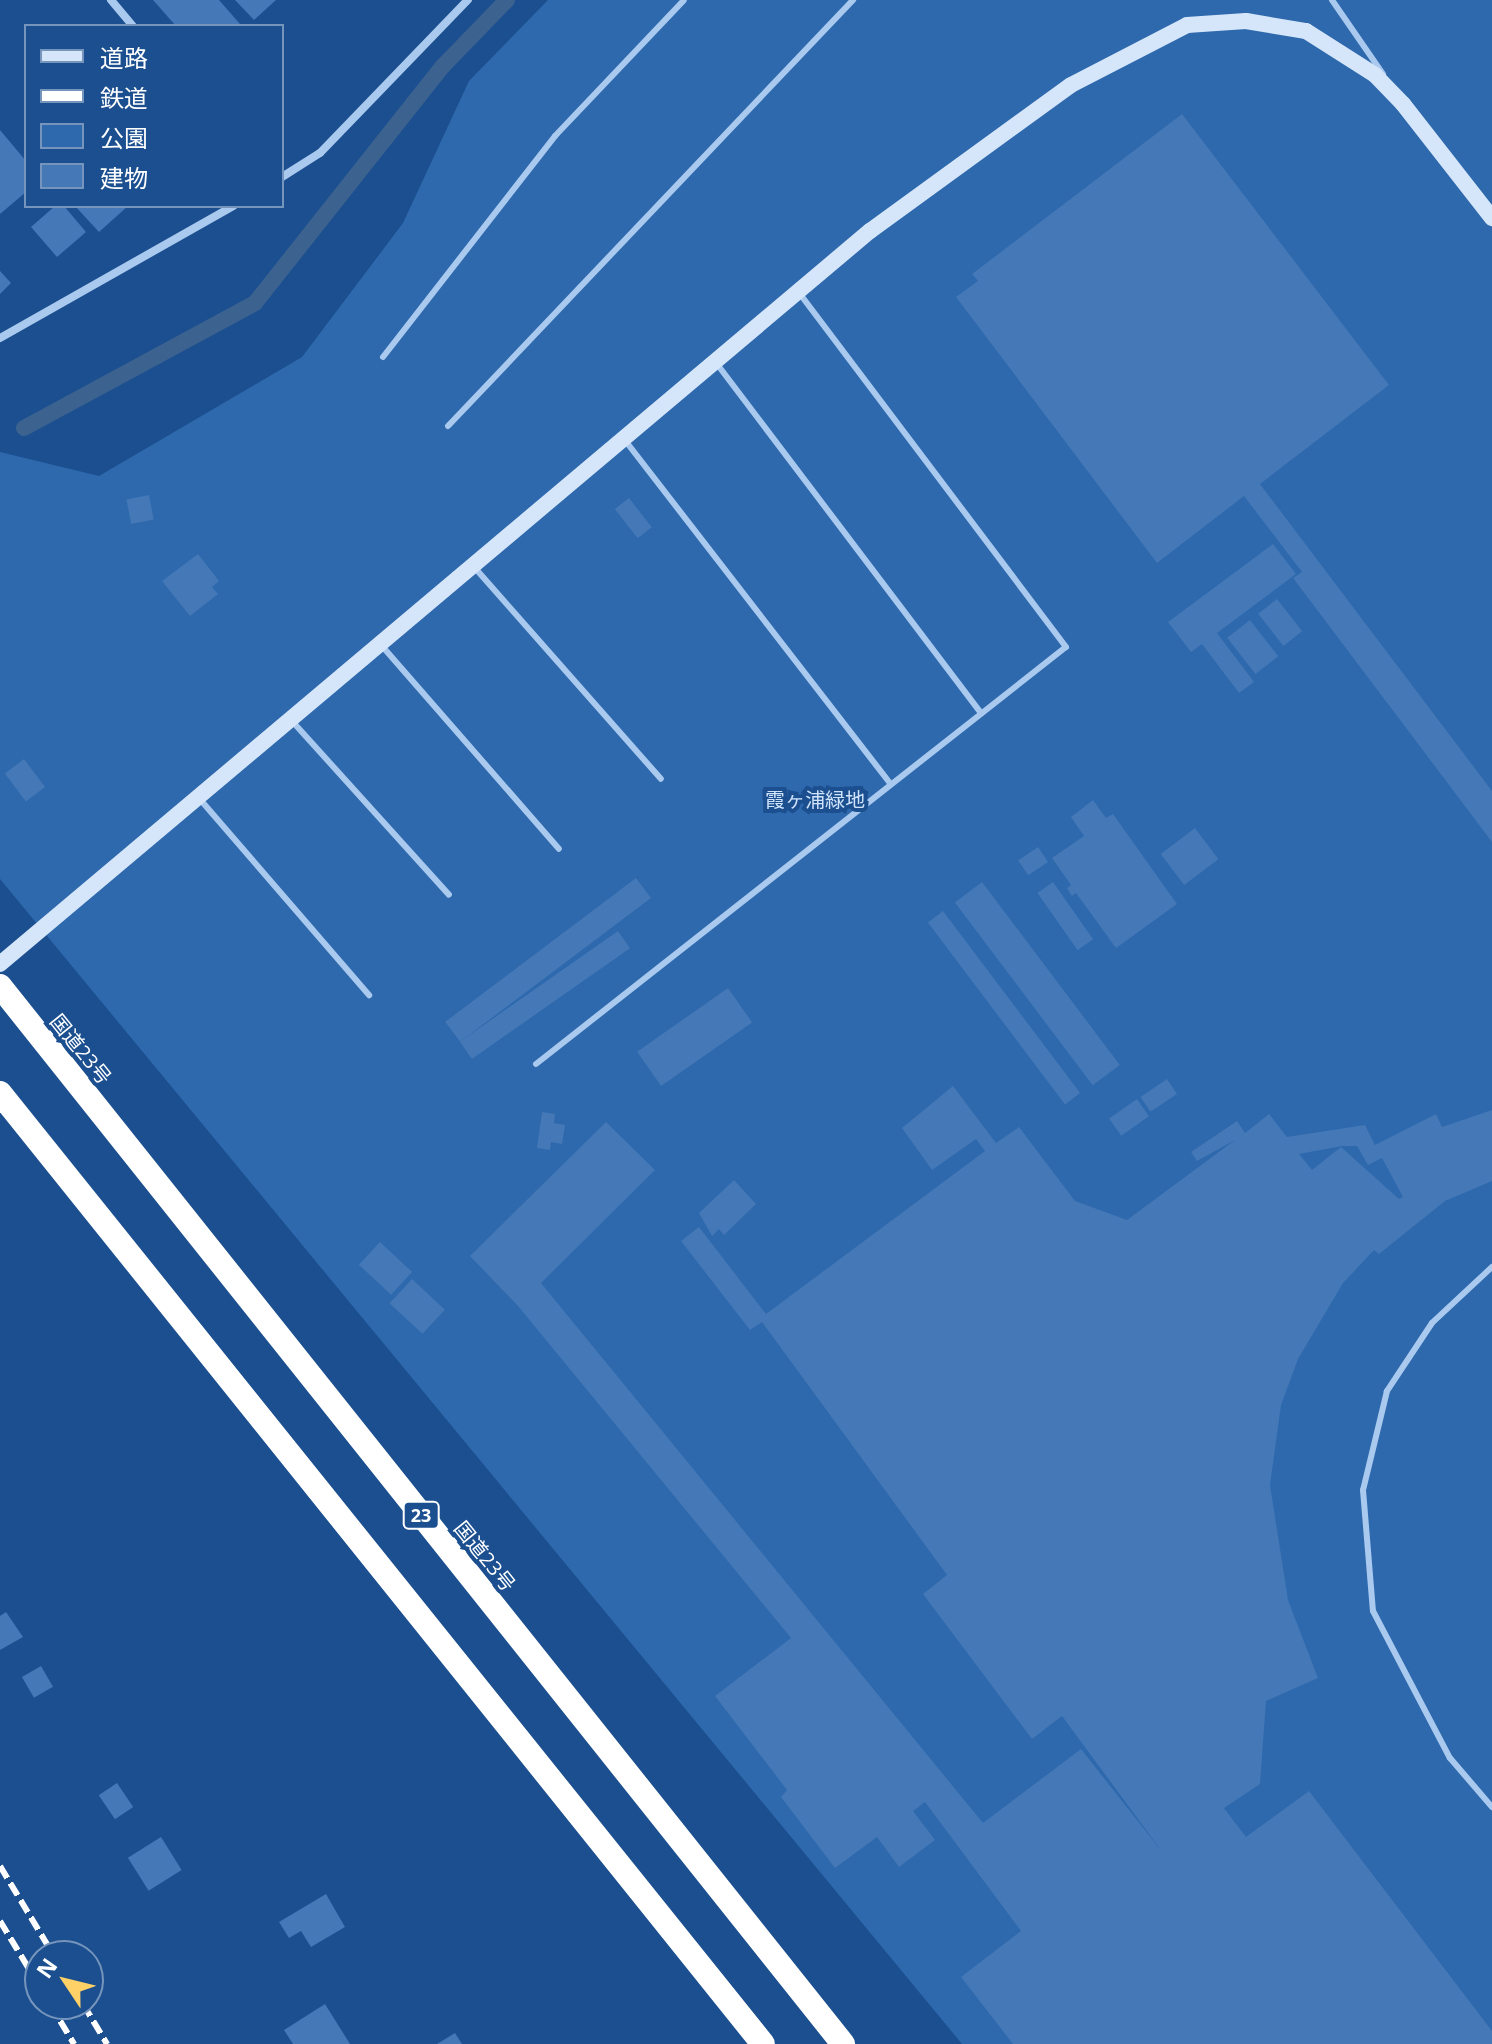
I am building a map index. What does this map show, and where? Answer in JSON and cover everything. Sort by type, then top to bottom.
[{"type":"highway","name":"国道23号","points":[[0,986],[843,2044]]},
{"type":"highway","points":[[0,1093],[763,2044]]},
{"type":"street","points":[[111,0],[131,24]]},
{"type":"street","points":[[284,176],[320,153],[468,0]]},
{"type":"street","points":[[0,964],[870,231],[1071,85],[1187,25],[1246,21],[1306,31],[1375,75],[1403,104],[1492,218]]},
{"type":"street","points":[[0,338],[229,208]]},
{"type":"lane","points":[[383,357],[555,136],[684,0]]},
{"type":"lane","points":[[448,426],[853,0]]},
{"type":"lane","points":[[1332,0],[1403,104]]},
{"type":"lane","points":[[536,1064],[1066,647],[798,291]]},
{"type":"lane","points":[[714,361],[981,713]]},
{"type":"lane","points":[[624,439],[891,784]]},
{"type":"lane","points":[[472,566],[661,779]]},
{"type":"lane","points":[[379,644],[559,849]]},
{"type":"lane","points":[[290,719],[449,895]]},
{"type":"lane","points":[[198,797],[369,995]]},
{"type":"lane","points":[[1492,1267],[1432,1323],[1387,1391],[1363,1490],[1373,1611],[1450,1758],[1492,1807]]},
{"type":"green space","name":"霞ヶ浦緑地","points":[[548,0],[1492,0],[1492,2044],[962,2044],[0,879],[0,452],[99,476],[302,357],[403,223],[469,81]]},
{"type":"building","points":[[153,0],[219,0],[240,24],[174,24]]},
{"type":"building","points":[[235,0],[276,0],[254,20]]},
{"type":"building","points":[[1182,114],[1389,385],[1260,484],[1492,791],[1492,842],[1293,578],[1302,572],[1244,496],[1157,563],[956,297],[978,281],[972,274]]},
{"type":"building","points":[[0,130],[24,159],[24,194],[0,214]]},
{"type":"building","points":[[53,208],[66,208],[86,232],[57,257],[31,227]]},
{"type":"building","points":[[77,208],[126,208],[99,232]]},
{"type":"building","points":[[0,271],[11,283],[0,294]]},
{"type":"building","points":[[149,495],[154,520],[131,524],[126,499]]},
{"type":"building","points":[[629,498],[652,527],[638,538],[615,509]]},
{"type":"building","points":[[1273,544],[1296,574],[1217,633],[1254,682],[1239,693],[1202,644],[1191,652],[1168,622]]},
{"type":"building","points":[[198,554],[219,581],[212,587],[218,594],[190,616],[162,581]]},
{"type":"building","points":[[1277,599],[1302,631],[1283,646],[1258,614]]},
{"type":"building","points":[[1250,620],[1278,656],[1255,674],[1227,638]]},
{"type":"building","points":[[24,759],[45,787],[26,801],[5,773]]},
{"type":"building","points":[[1093,800],[1106,818],[1113,814],[1177,904],[1116,948],[1076,893],[1072,896],[1067,888],[1071,885],[1052,858],[1084,836],[1071,817]]},
{"type":"building","points":[[1195,828],[1218,859],[1184,885],[1161,854]]},
{"type":"building","points":[[1038,847],[1048,862],[1028,875],[1018,860]]},
{"type":"building","points":[[636,878],[651,898],[460,1042],[445,1022]]},
{"type":"building","points":[[982,882],[1120,1065],[1093,1085],[955,902]]},
{"type":"building","points":[[1053,882],[1093,939],[1078,950],[1037,893]]},
{"type":"building","points":[[943,911],[1080,1093],[1065,1105],[928,922]]},
{"type":"building","points":[[618,931],[630,948],[472,1059],[460,1042]]},
{"type":"building","points":[[728,988],[752,1022],[661,1086],[637,1052]]},
{"type":"building","points":[[1167,1079],[1177,1094],[1151,1112],[1140,1097]]},
{"type":"building","points":[[953,1086],[996,1143],[1019,1127],[1075,1201],[1127,1220],[1235,1140],[1197,1161],[1191,1152],[1237,1121],[1245,1133],[1269,1114],[1287,1137],[1365,1125],[1375,1145],[1436,1114],[1442,1127],[1492,1110],[1492,1181],[1445,1201],[1379,1254],[1374,1250],[1343,1283],[1298,1359],[1281,1405],[1270,1485],[1288,1600],[1318,1678],[1266,1701],[1260,1784],[1224,1808],[1246,1837],[1309,1791],[1492,2031],[1492,2044],[1013,2044],[961,1977],[1021,1931],[925,1802],[913,1811],[935,1840],[899,1867],[877,1837],[835,1868],[781,1797],[787,1790],[715,1696],[791,1638],[518,1306],[470,1256],[606,1122],[655,1170],[541,1283],[983,1823],[1081,1749],[1163,1853],[1062,1716],[1032,1739],[923,1594],[947,1575],[762,1322],[750,1330],[681,1241],[699,1227],[766,1314],[985,1151],[976,1139],[932,1170],[902,1128]],"holes":[[[1342,1146],[1357,1146],[1368,1165],[1382,1158],[1403,1197],[1399,1199],[1341,1147],[1312,1170],[1299,1154]]]},
{"type":"building","points":[[1137,1099],[1149,1116],[1121,1136],[1109,1119]]},
{"type":"building","points":[[542,1112],[555,1114],[554,1123],[565,1125],[562,1144],[551,1142],[550,1150],[537,1148]]},
{"type":"building","points":[[734,1180],[756,1204],[724,1235],[719,1229],[712,1236],[699,1213]]},
{"type":"building","points":[[380,1242],[412,1272],[391,1295],[359,1265]]},
{"type":"building","points":[[412,1279],[445,1310],[422,1334],[389,1303]]},
{"type":"building","points":[[6,1612],[23,1637],[0,1650],[0,1616]]},
{"type":"building","points":[[41,1666],[53,1687],[34,1698],[22,1677]]},
{"type":"building","points":[[117,1783],[133,1807],[115,1819],[99,1795]]},
{"type":"building","points":[[161,1837],[182,1870],[149,1891],[128,1858]]},
{"type":"building","points":[[326,1894],[345,1927],[311,1947],[301,1931],[289,1938],[279,1922]]},
{"type":"building","points":[[325,2004],[350,2044],[293,2044],[284,2030]]},
{"type":"building","points":[[455,2033],[462,2044],[437,2044]]},
{"type":"waterway","points":[[24,428],[255,303],[443,66],[507,0]]},
{"type":"railway","points":[[0,1866],[44,1940]]},
{"type":"railway","points":[[0,1921],[24,1961]]},
{"type":"railway","points":[[60,2020],[74,2044]]},
{"type":"railway","points":[[93,2020],[107,2044]]}]
